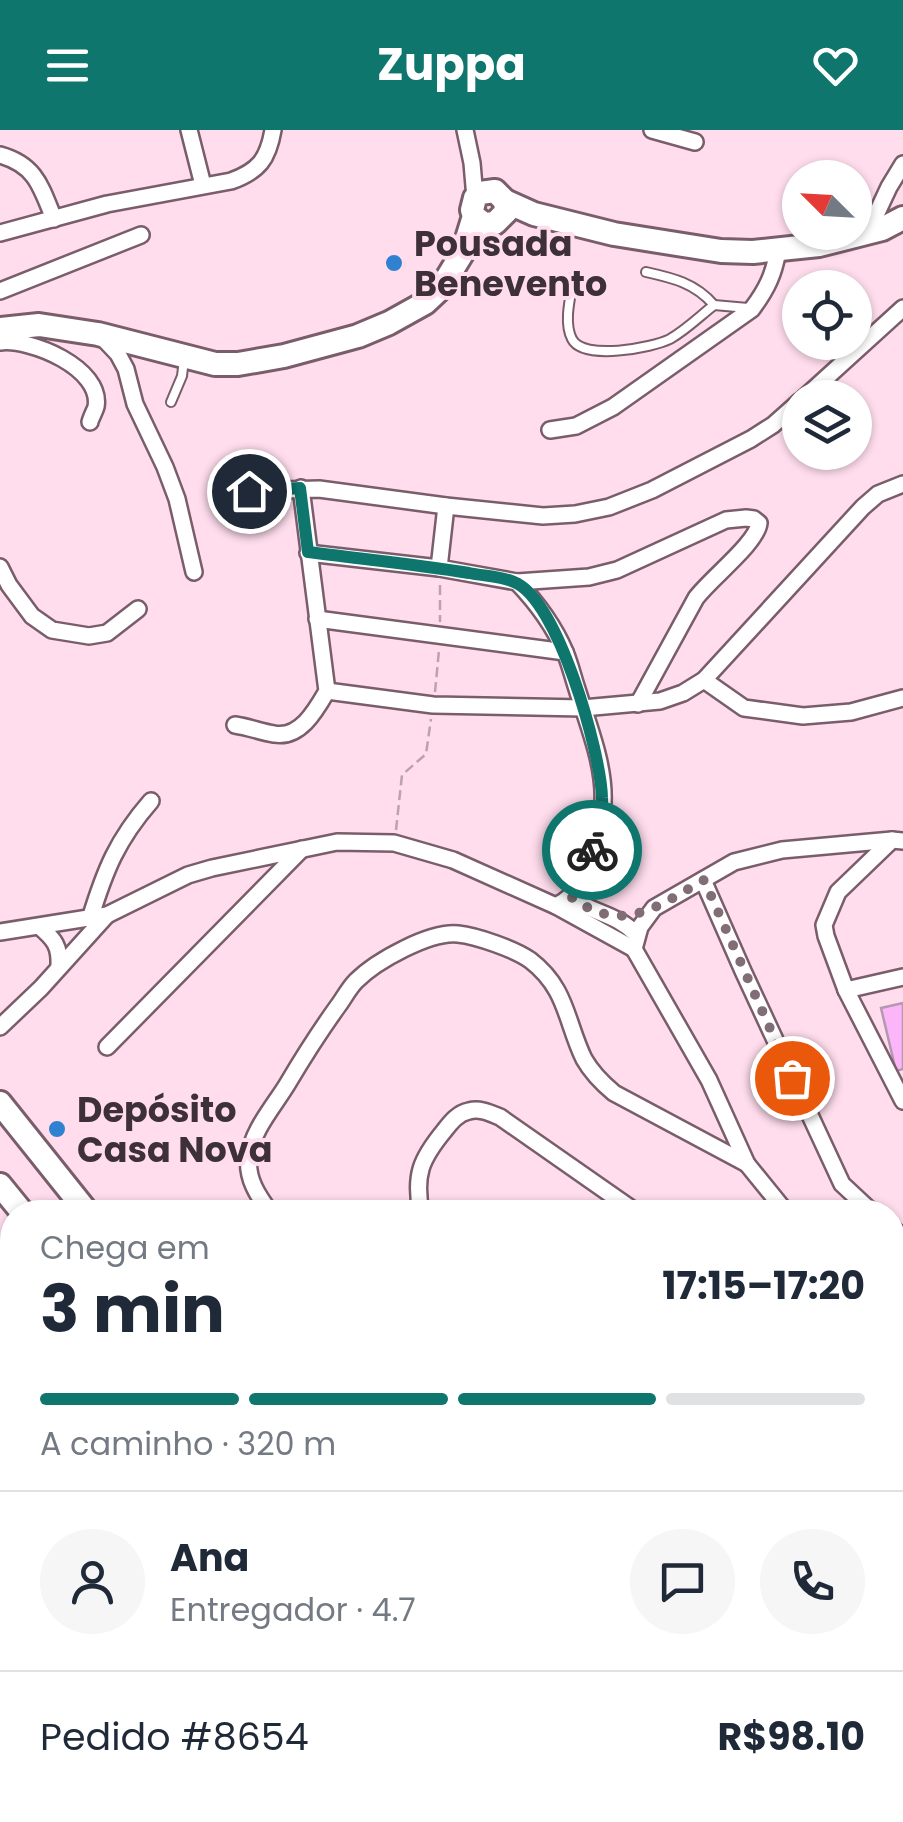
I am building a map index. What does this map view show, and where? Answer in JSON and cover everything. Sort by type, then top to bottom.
[{"type":"street","points":[[189,130],[203,184]]},
{"type":"street","points":[[0,233],[107,204],[250,174],[270,148],[273,130]]},
{"type":"street","points":[[465,130],[472,163],[490,208]]},
{"type":"street","points":[[652,130],[694,142]]},
{"type":"street","points":[[0,155],[28,168],[54,218]]},
{"type":"street","points":[[490,208],[721,251],[778,250],[889,228],[889,187],[903,164]]},
{"type":"street","points":[[0,328],[38,325],[98,334],[216,364],[284,356],[358,336],[416,308],[441,288],[490,208]]},
{"type":"street","points":[[0,291],[141,235]]},
{"type":"street","points":[[550,430],[576,426],[613,408],[752,308],[774,274],[778,250]]},
{"type":"street","points":[[823,380],[903,308]]},
{"type":"street","points":[[98,334],[118,354],[126,369],[135,404],[177,499],[194,572]]},
{"type":"street","points":[[0,342],[12,340],[53,352],[71,362],[92,386],[96,408],[90,422]]},
{"type":"street","points":[[249,491],[300,488],[543,516],[575,514],[609,507],[652,490],[751,439],[782,418]]},
{"type":"street","points":[[328,692],[433,705],[583,708],[660,702],[704,680],[863,507],[878,494],[903,484]]},
{"type":"street","points":[[235,725],[284,735],[306,722],[328,692],[300,488]]},
{"type":"street","points":[[440,568],[446,506]]},
{"type":"street","points":[[308,552],[517,582],[589,577],[616,570],[726,520],[754,519],[758,523],[756,534],[696,598],[638,704]]},
{"type":"street","points":[[0,567],[32,616],[52,630],[89,636],[106,633],[138,609]]},
{"type":"street","points":[[517,582],[548,620],[566,652],[601,778],[599,829],[578,886],[563,901]]},
{"type":"street","points":[[317,618],[566,652]]},
{"type":"street","points":[[704,680],[744,708],[803,716],[851,712],[903,698]]},
{"type":"street","points":[[0,1027],[40,988],[98,917],[105,871],[132,822],[151,801]]},
{"type":"street","points":[[616,918],[654,908],[734,862],[782,850],[898,841]]},
{"type":"street","points":[[898,841],[838,892],[824,925],[846,990],[903,1102]]},
{"type":"street","points":[[0,932],[98,917],[212,868],[337,842],[394,843],[453,860],[616,918],[636,942],[709,1080],[746,1164],[776,1200]]},
{"type":"street","points":[[107,1047],[302,850]]},
{"type":"street","points":[[704,880],[842,1184],[859,1200]]},
{"type":"street","points":[[563,901],[636,942]]},
{"type":"street","points":[[636,942],[645,918],[654,908]]},
{"type":"street","points":[[40,926],[57,944],[59,966]]},
{"type":"street","points":[[261,1200],[250,1174],[254,1137],[317,1035],[356,982],[387,958],[432,938],[456,933],[492,942],[529,959],[552,982],[584,1057],[596,1078],[614,1093],[746,1164]]},
{"type":"street","points":[[846,990],[903,976]]},
{"type":"street","points":[[0,1103],[77,1200]]},
{"type":"street","points":[[419,1200],[418,1176],[425,1154],[453,1119],[467,1111],[483,1110],[500,1117],[619,1200]]},
{"type":"lane","points":[[646,272],[690,284],[714,304],[752,308]]},
{"type":"lane","points":[[574,276],[568,310],[569,336],[576,346],[594,352],[656,344],[672,338],[714,304]]},
{"type":"lane","points":[[171,402],[182,376],[184,357]]},
{"type":"path","points":[[394,843],[402,775],[426,754],[433,705]]},
{"type":"building","points":[[903,1003],[903,1069],[896,1071],[881,1008]]},
{"type":"way so far","points":[[592,850],[570,896],[616,918],[654,908],[704,880],[792,1078]]},
{"type":"place","name":"Pousada Benevento","points":[[394,263]]},
{"type":"place","name":"Depósito Casa Nova","points":[[57,1129]]},
{"type":"route","points":[[249,491],[300,488],[308,552],[517,582],[548,620],[566,652],[583,708],[601,778],[603,803],[592,850]]}]
